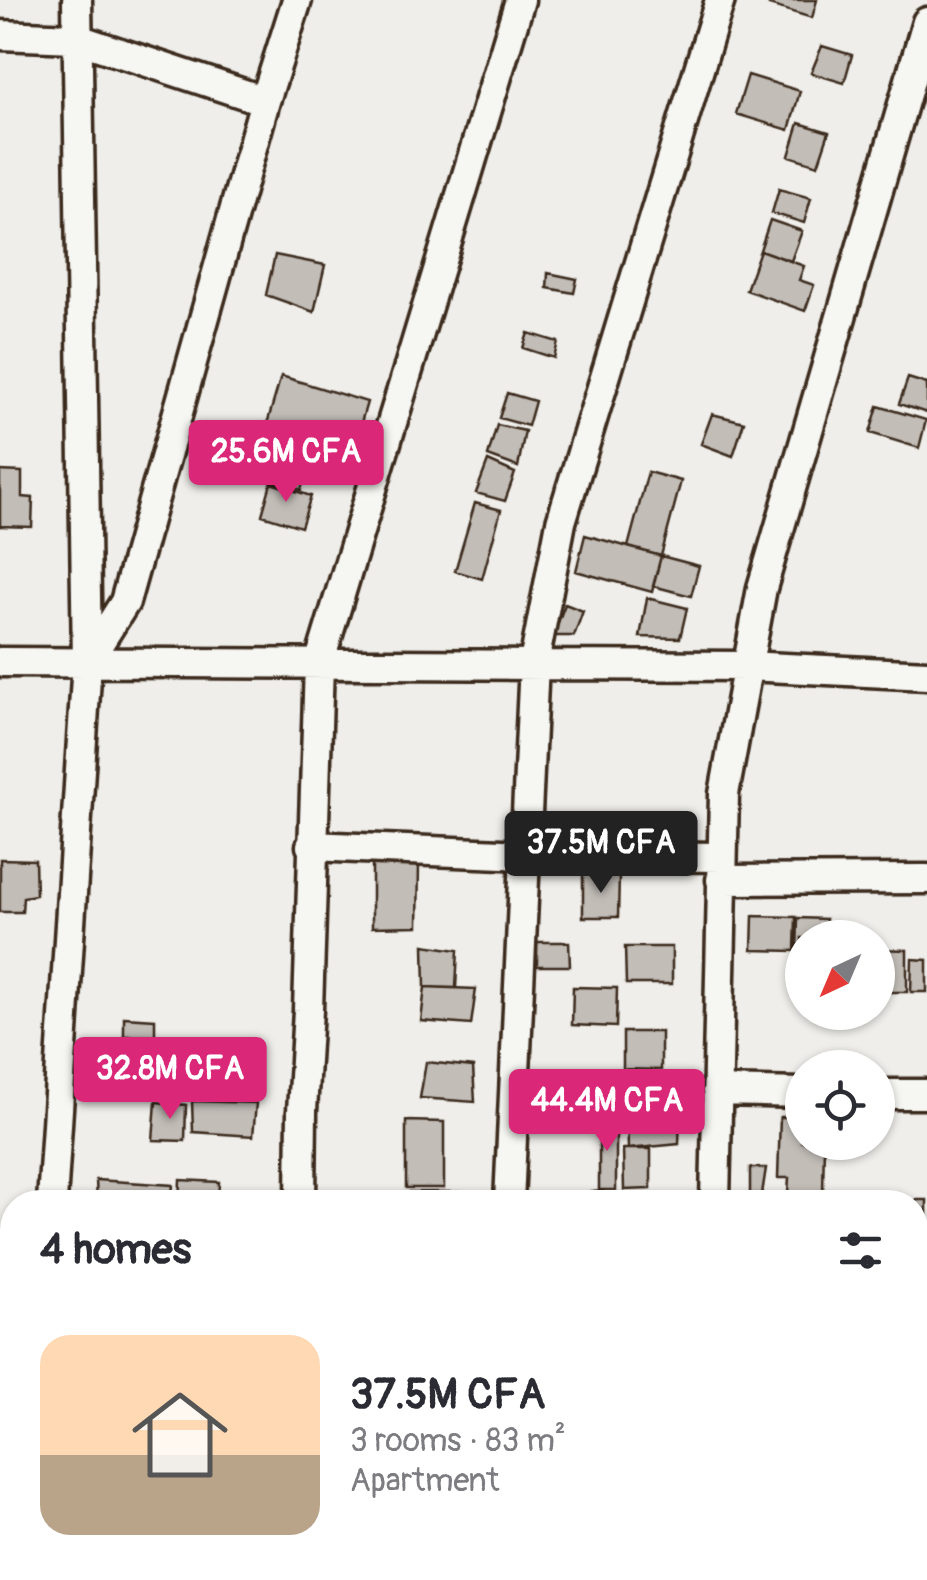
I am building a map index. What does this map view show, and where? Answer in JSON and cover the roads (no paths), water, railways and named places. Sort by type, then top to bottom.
[{"type":"street","points":[[53,1190],[86,662],[77,0]]},
{"type":"street","points":[[86,662],[125,602],[297,0]]},
{"type":"street","points":[[301,1190],[319,664],[520,0]]},
{"type":"street","points":[[510,1190],[534,663],[561,522],[720,0]]},
{"type":"street","points":[[715,1190],[724,794],[762,588],[927,22]]},
{"type":"street","points":[[0,35],[75,38],[265,102]]},
{"type":"street","points":[[0,662],[748,666],[927,675]]},
{"type":"street","points":[[311,846],[927,879]]},
{"type":"street","points":[[718,1091],[785,1092]]},
{"type":"street","points":[[895,1094],[927,1094]]}]
